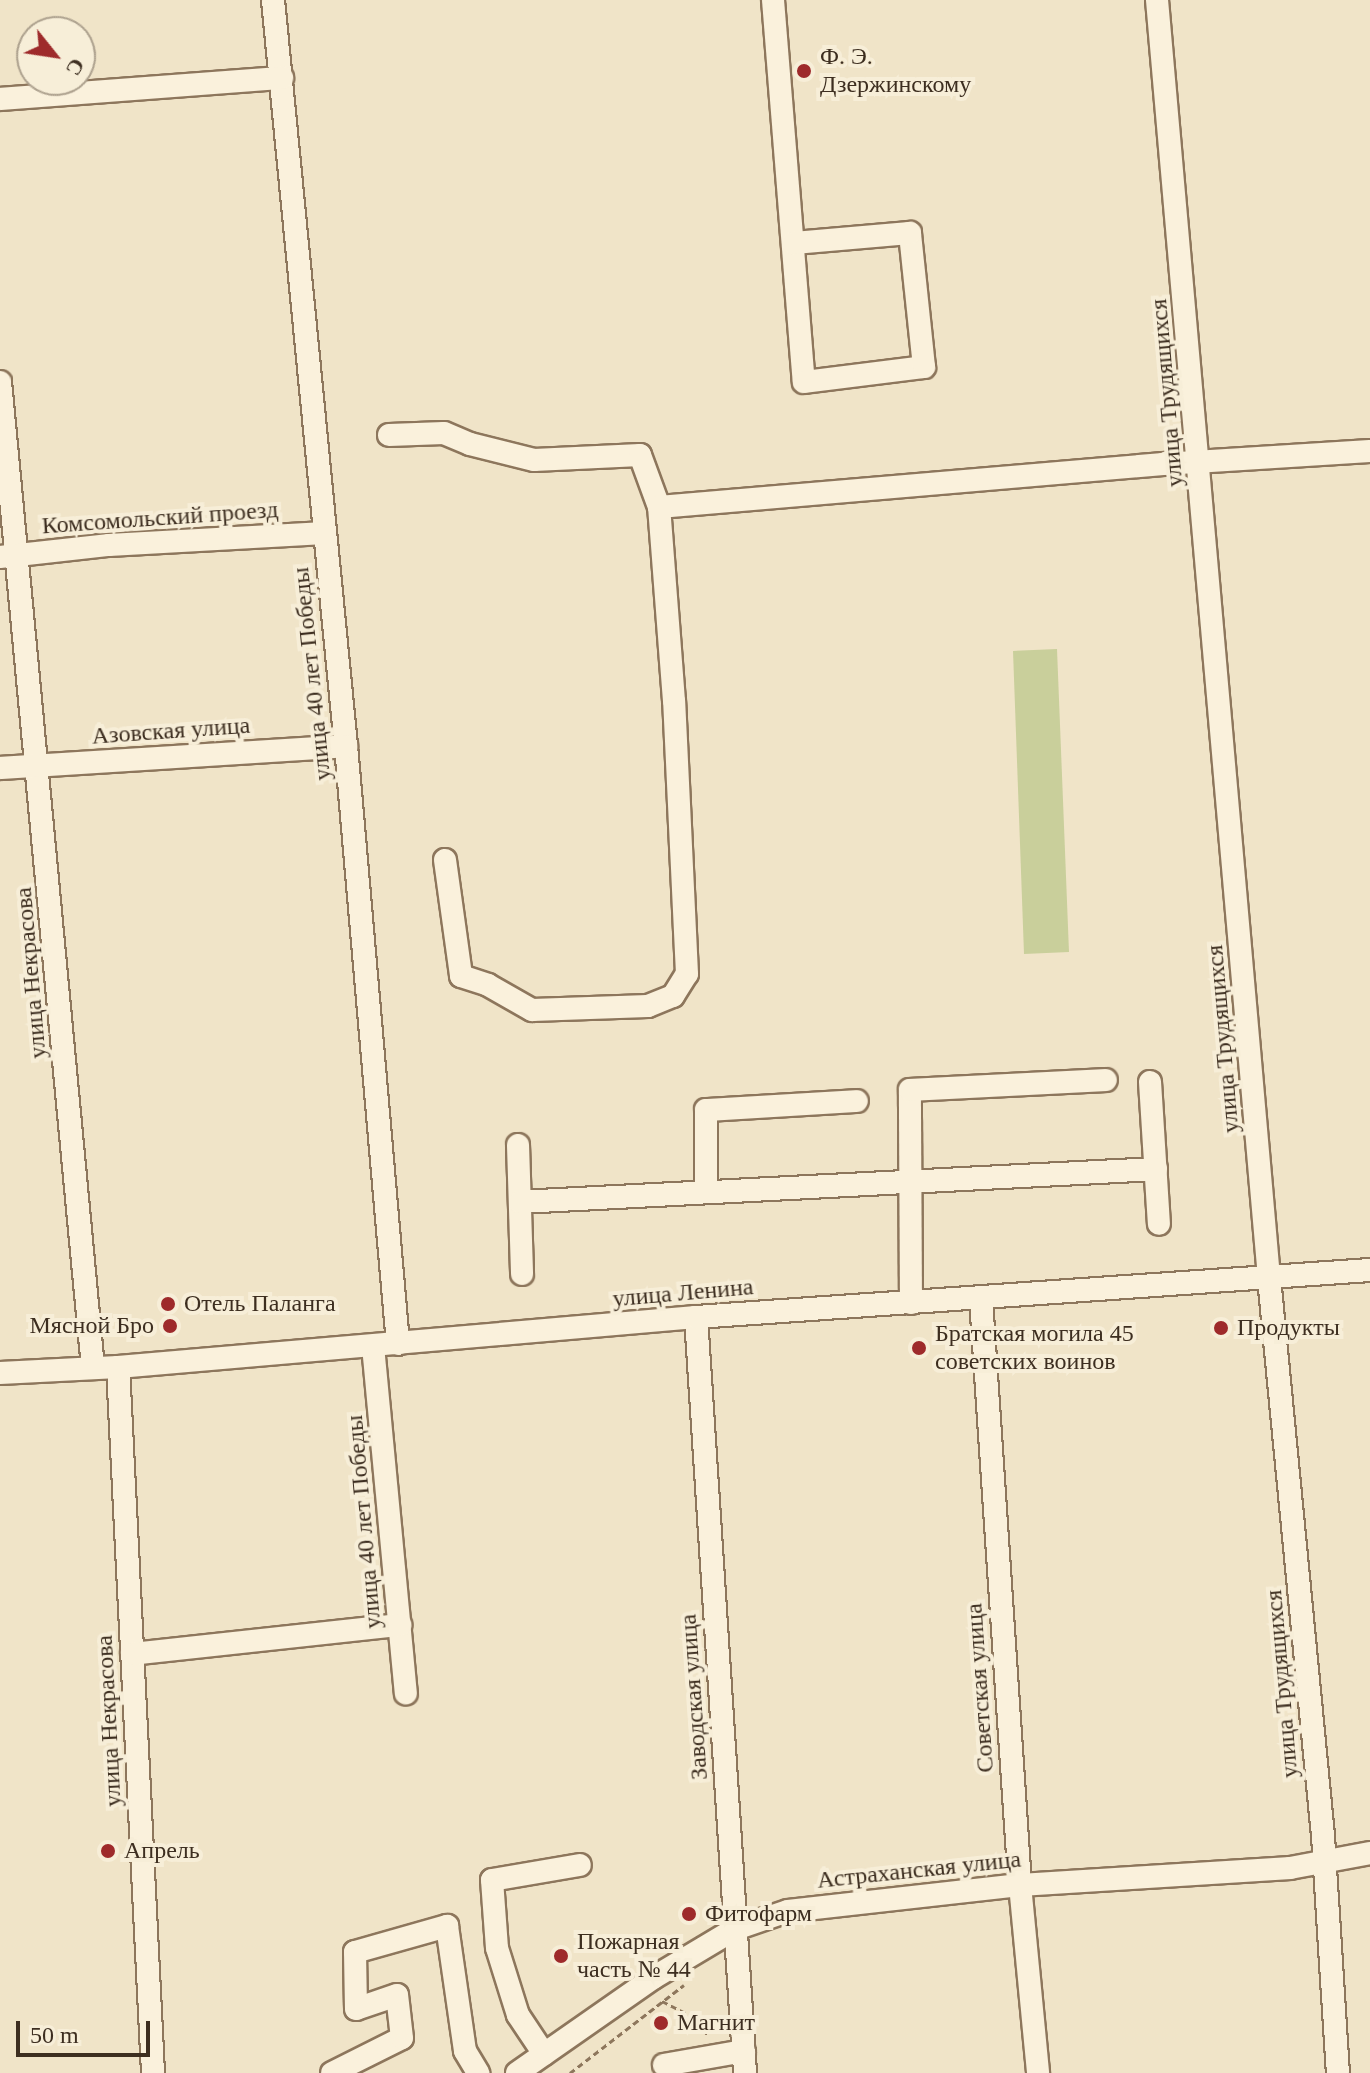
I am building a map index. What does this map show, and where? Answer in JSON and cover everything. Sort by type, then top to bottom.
[{"type":"street","name":"улица 40 лет Победы","points":[[273,0],[346,746],[398,1344]]},
{"type":"street","points":[[773,0],[804,382],[924,367],[910,233],[793,243]]},
{"type":"street","name":"улица Трудящихся","points":[[1157,0],[1323,1861],[1338,2073]]},
{"type":"street","points":[[0,99],[282,78]]},
{"type":"street","name":"улица Некрасова","points":[[0,382],[9,556],[38,765],[93,1368]]},
{"type":"street","points":[[389,435],[444,433],[534,460],[640,455],[659,507],[674,701],[687,974],[673,996],[648,1006],[532,1010],[488,985],[461,976],[445,860]]},
{"type":"street","points":[[659,507],[1370,451]]},
{"type":"street","name":"Комсомольский проезд","points":[[9,556],[109,545],[325,533]]},
{"type":"street","name":"Азовская улица","points":[[0,768],[346,746]]},
{"type":"street","points":[[911,1303],[910,1090],[1106,1080]]},
{"type":"street","points":[[1150,1082],[1159,1224]]},
{"type":"street","points":[[706,1192],[706,1110],[857,1101]]},
{"type":"street","points":[[518,1145],[522,1274]]},
{"type":"street","points":[[520,1202],[1156,1169]]},
{"type":"street","name":"улица Ленина","points":[[0,1373],[118,1367],[696,1317],[1370,1270]]},
{"type":"street","name":"Советская улица","points":[[981,1299],[1020,1885],[1038,2073]]},
{"type":"street","name":"Заводская улица","points":[[696,1317],[745,2062]]},
{"type":"street","name":"улица 40 лет Победы","points":[[373,1346],[406,1693]]},
{"type":"street","name":"улица Некрасова","points":[[118,1367],[153,2073]]},
{"type":"street","points":[[132,1654],[400,1625]]},
{"type":"street","name":"Астраханская улица","points":[[517,2073],[653,1978],[735,1929],[788,1911],[1020,1885],[1290,1868],[1370,1853]]},
{"type":"street","points":[[544,2054],[518,2015],[497,1948],[492,1880],[580,1865]]},
{"type":"street","points":[[332,2073],[402,2038],[397,1995],[356,2009],[355,1952],[447,1926],[465,2051],[478,2073]]},
{"type":"street","points":[[664,2065],[718,2054],[745,2062]]},
{"type":"path","points":[[653,1978],[661,2000],[699,2020],[718,2054]]},
{"type":"path","points":[[570,2073],[686,1983]]},
{"type":"green space","points":[[1057,649],[1069,952],[1024,954],[1013,651]]},
{"type":"place","name":"Ф. Э. Дзержинскому","points":[[804,71]]},
{"type":"place","name":"Отель Паланга","points":[[168,1304]]},
{"type":"place","name":"Мясной Бро","points":[[170,1326]]},
{"type":"place","name":"Продукты","points":[[1221,1328]]},
{"type":"place","name":"Братская могила 45 советских воинов","points":[[919,1348]]},
{"type":"place","name":"Апрель","points":[[108,1851]]},
{"type":"place","name":"Фитофарм","points":[[689,1914]]},
{"type":"place","name":"Пожарная часть № 44","points":[[561,1956]]},
{"type":"place","name":"Магнит","points":[[661,2023]]}]
